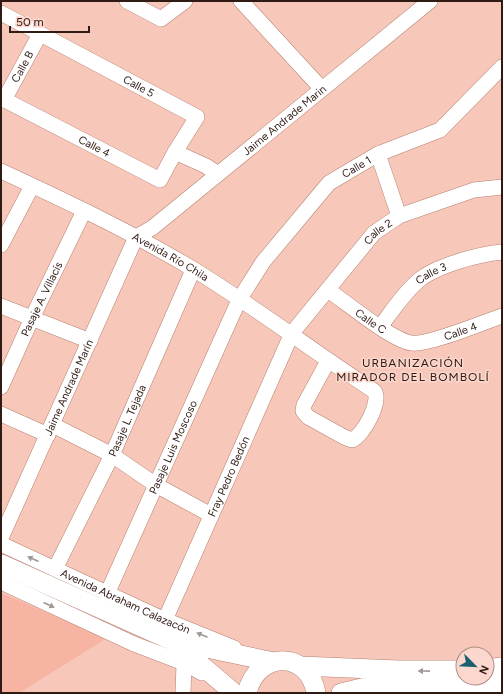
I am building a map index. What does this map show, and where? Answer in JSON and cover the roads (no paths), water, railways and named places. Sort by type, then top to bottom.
[{"type":"main road","name":"Avenida Abraham Calazacón","points":[[1,564],[173,641],[274,662],[288,661],[300,666]]},
{"type":"main road","name":"Avenida Abraham Calazacón","points":[[173,641],[230,690]]},
{"type":"main road","points":[[247,693],[250,681],[257,672],[274,662]]},
{"type":"main road","points":[[300,666],[398,670],[455,670]]},
{"type":"main road","points":[[300,666],[311,676],[315,684],[316,693]]},
{"type":"main road","points":[[341,693],[366,686],[387,690],[501,683]]},
{"type":"street","points":[[127,1],[161,19],[185,1]]},
{"type":"street","points":[[241,1],[322,89]]},
{"type":"street","name":"Jaime Andrade Marin","points":[[136,237],[152,228],[430,1]]},
{"type":"street","name":"Calle 5","points":[[1,13],[197,117],[175,152]]},
{"type":"street","name":"Calle B","points":[[3,99],[40,34]]},
{"type":"street","name":"Calle 1","points":[[239,300],[262,262],[329,184],[378,154],[440,130],[502,67]]},
{"type":"street","name":"Calle 4","points":[[3,99],[160,180],[175,152]]},
{"type":"street","points":[[175,152],[206,166],[218,174]]},
{"type":"street","points":[[378,154],[399,216]]},
{"type":"street","name":"Avenida Río Chila","points":[[1,172],[136,237],[193,270],[292,333],[328,361],[376,394],[375,407],[359,435],[352,440],[308,416],[303,411],[304,405],[328,361]]},
{"type":"street","points":[[1,245],[32,186]]},
{"type":"street","name":"Calle 2","points":[[292,333],[374,233],[399,216],[474,190],[502,187]]},
{"type":"street","name":"Pasaje A. Villacís","points":[[1,387],[32,318],[84,211]]},
{"type":"street","name":"Jaime Andrade Marín","points":[[1,538],[51,430],[136,237]]},
{"type":"street","name":"Calle 3","points":[[380,327],[409,289],[429,273],[484,254],[502,252]]},
{"type":"street","name":"Pasaje L. Tejada","points":[[55,569],[112,455],[193,270]]},
{"type":"street","name":"Calle C","points":[[328,290],[380,327],[406,341],[417,343]]},
{"type":"street","name":"Pasaje Luis Moscoso","points":[[107,594],[239,300]]},
{"type":"street","points":[[1,306],[90,341]]},
{"type":"street","name":"Calle 4","points":[[417,343],[502,316]]},
{"type":"street","name":"Fray Pedro Bedón","points":[[165,620],[292,333]]},
{"type":"street","points":[[1,414],[51,430],[112,455],[156,485],[211,515]]},
{"type":"street","name":"Avenida Abraham Calazacón","points":[[1,544],[165,620],[251,656]]},
{"type":"street","name":"Avenida Abraham Calazacón","points":[[1,582],[134,644],[184,663],[230,690]]},
{"type":"street","points":[[183,693],[184,663]]},
{"type":"district","name":"URBANIZACIÓN MIRADOR DEL BOMBOLÍ","points":[[413,370]]}]
